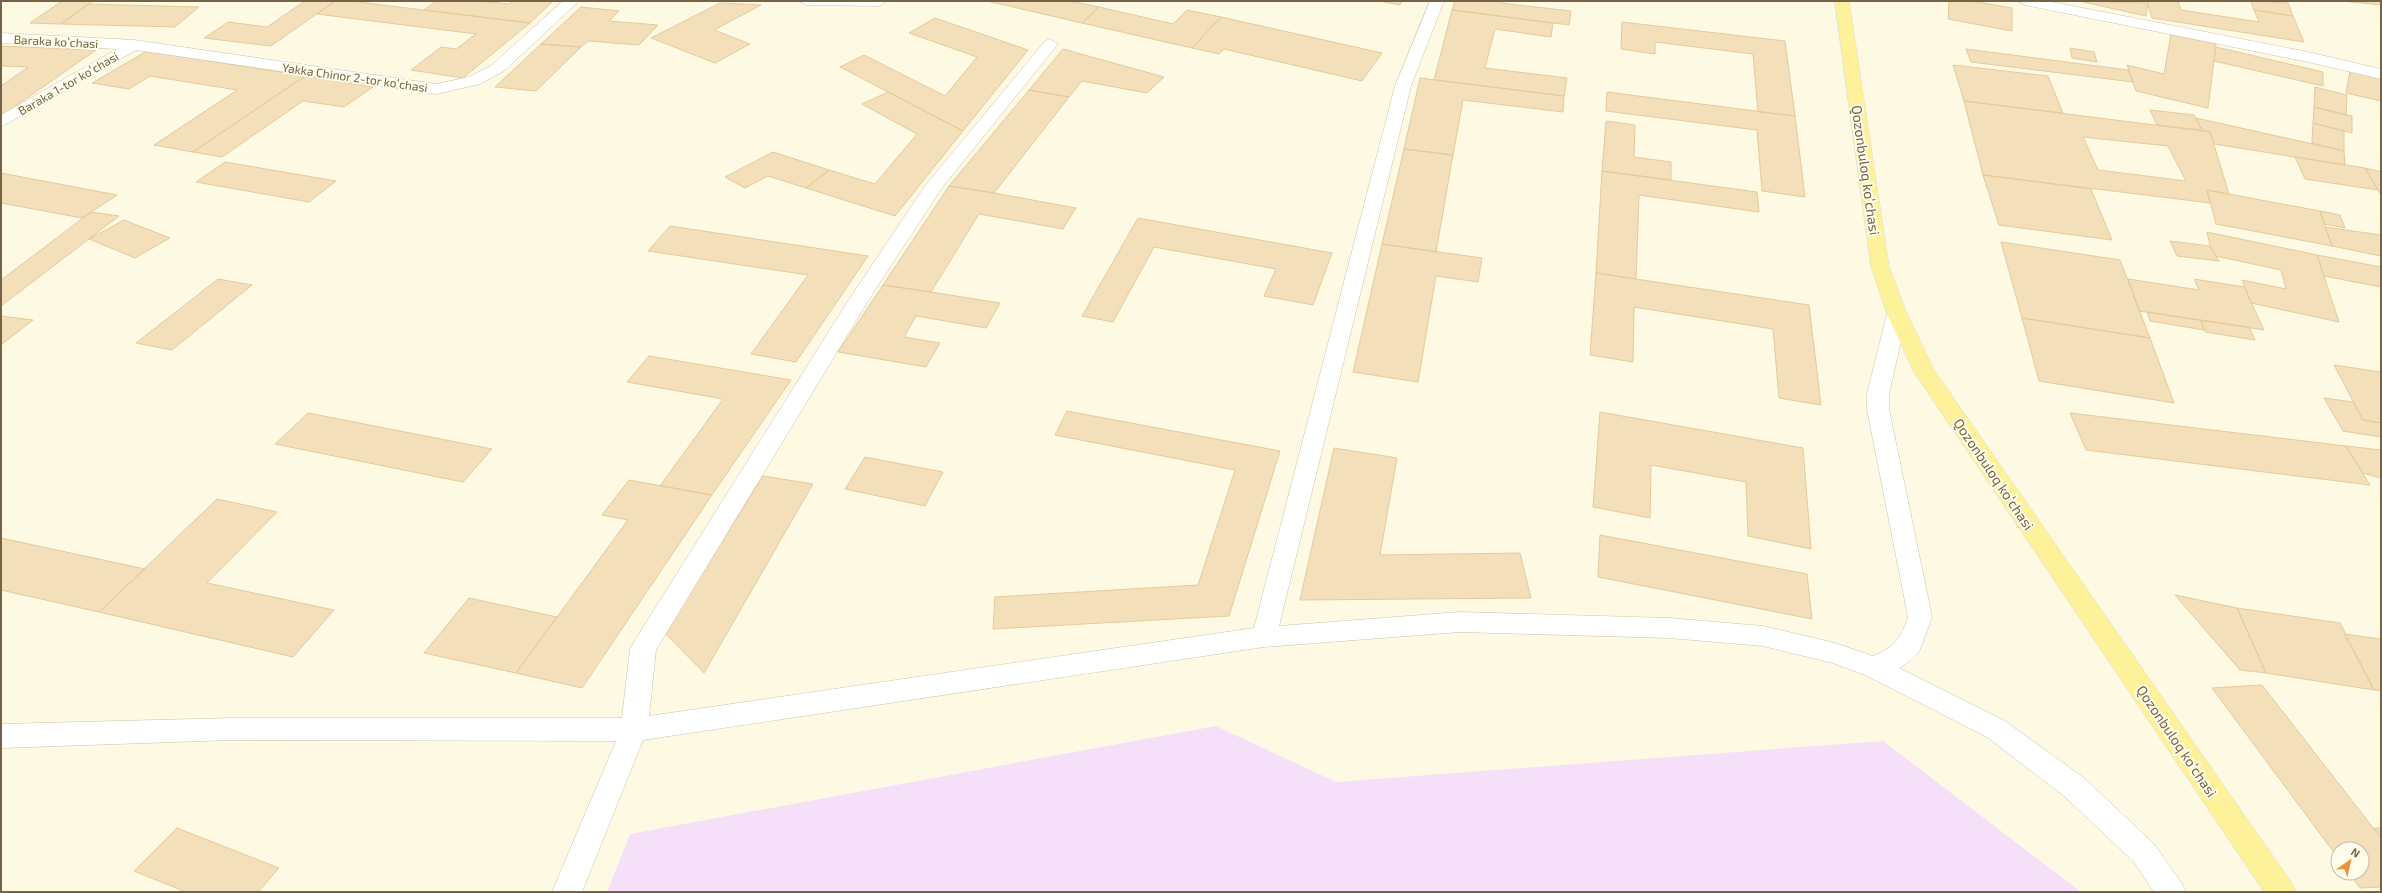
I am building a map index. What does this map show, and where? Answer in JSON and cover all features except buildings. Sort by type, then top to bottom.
[{"type":"main road","name":"Qozonbuloq koʻchasi","points":[[1842,1],[1880,267],[1897,314],[1924,372],[2281,892]]},
{"type":"street","name":"Yakka Chinor 2-tor koʻchasi","points":[[134,45],[436,89],[474,81],[498,68],[572,1]]},
{"type":"street","points":[[806,1],[879,2]]},
{"type":"street","points":[[1264,637],[1403,86],[1438,1]]},
{"type":"street","points":[[2025,1],[2308,57],[2381,74]]},
{"type":"street","name":"Baraka koʻchasi","points":[[1,38],[134,45]]},
{"type":"street","points":[[567,892],[634,730],[643,649],[858,301],[934,186],[1050,44]]},
{"type":"street","name":"Baraka 1-tor koʻchasi","points":[[1,122],[134,45]]},
{"type":"street","points":[[1874,667],[1899,657],[1912,642],[1920,617],[1878,409],[1878,394],[1897,314]]},
{"type":"street","points":[[1,736],[234,729],[634,730],[1264,637],[1460,622],[1669,628],[1763,636],[1835,653],[1874,667],[1996,729],[2074,787],[2144,853],[2171,892]]},
{"type":"shaded area","points":[[1216,726],[1336,782],[1883,741],[2081,892],[607,892],[630,834]]}]
